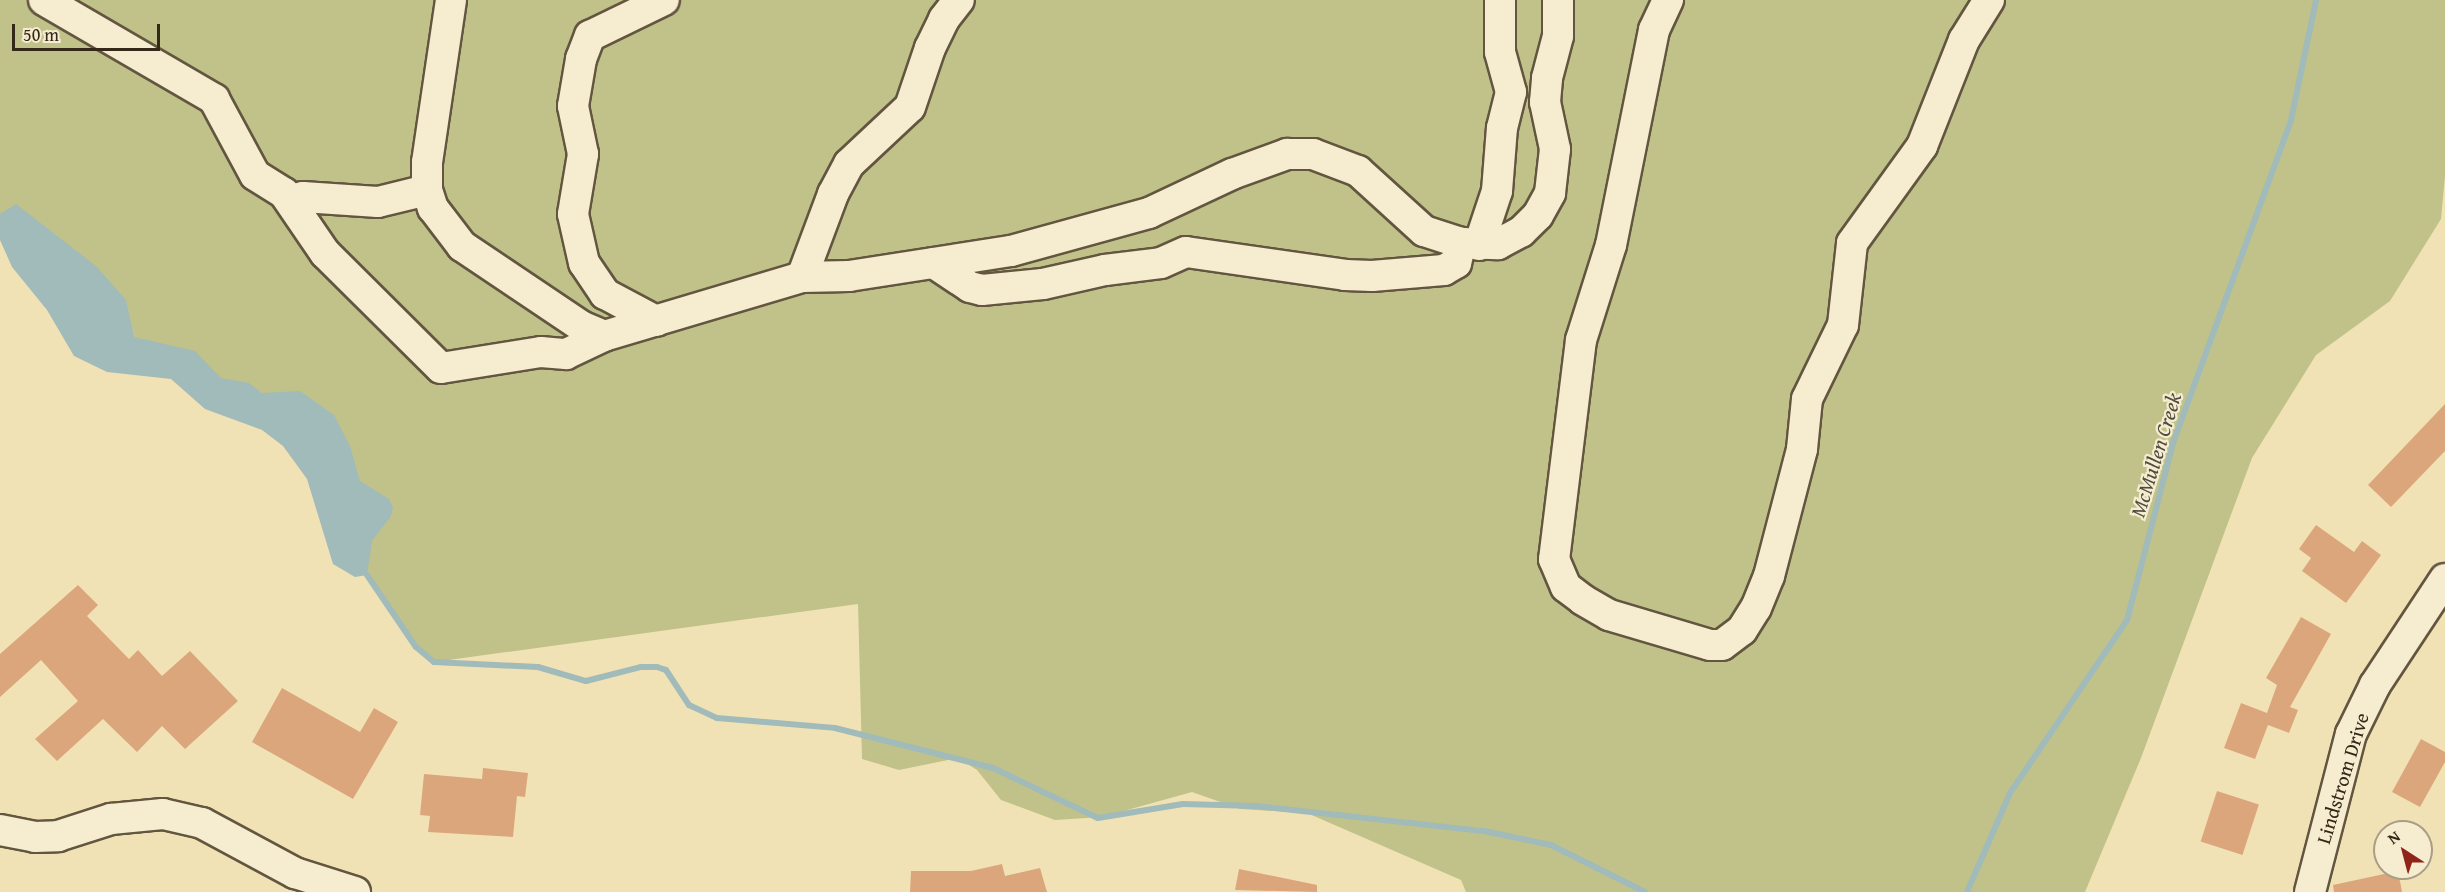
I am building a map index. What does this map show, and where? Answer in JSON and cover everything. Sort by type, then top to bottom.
[{"type":"street","points":[[44,0],[214,99],[255,175],[291,200],[325,253],[441,368],[541,352],[566,354],[604,336],[802,277],[849,276],[1011,251],[1149,213],[1241,170],[1287,154],[1313,154],[1358,171],[1425,231],[1470,244],[1498,244],[1521,232],[1538,215],[1550,193],[1555,149],[1546,90],[1558,36],[1558,0]]},
{"type":"street","points":[[451,0],[427,162],[427,190],[446,230],[462,246],[581,326],[604,336]]},
{"type":"street","points":[[656,321],[605,294],[584,263],[573,214],[584,154],[573,106],[581,59],[590,36],[664,0]]},
{"type":"street","points":[[802,277],[849,164],[910,107],[930,48],[944,20],[959,0]]},
{"type":"street","points":[[934,263],[970,287],[982,290],[1043,284],[1105,270],[1161,263],[1186,252],[1345,276],[1444,270],[1456,263],[1470,244],[1497,190],[1502,128],[1511,92],[1500,52],[1500,0]]},
{"type":"street","points":[[1558,36],[1578,0]]},
{"type":"street","points":[[1668,0],[1654,30],[1611,245],[1581,340],[1554,559],[1566,587],[1609,615],[1710,645],[1722,645],[1742,630],[1756,608],[1769,576],[1802,449],[1807,399],[1843,325],[1852,243],[1922,146],[1964,40],[1989,0]]},
{"type":"street","points":[[291,200],[303,197],[378,202],[427,190]]},
{"type":"street","name":"Lindstrom Drive","points":[[2310,892],[2340,773],[2359,718],[2375,685],[2445,579]]},
{"type":"street","points":[[0,830],[35,837],[58,836],[119,817],[163,814],[202,823],[295,873],[355,892]]},
{"type":"green space","points":[[0,0],[2445,0],[2445,176],[2441,219],[2390,301],[2316,355],[2252,458],[2141,758],[2085,892],[1466,892],[1461,880],[1307,813],[1240,809],[1192,792],[1102,817],[1055,820],[1001,800],[977,770],[958,758],[899,770],[862,759],[858,604],[434,662],[412,642],[367,575],[340,559],[312,448],[158,361],[0,225]]},
{"type":"water","points":[[16,204],[96,266],[126,300],[134,337],[195,351],[221,378],[249,383],[262,393],[300,391],[334,415],[350,446],[360,481],[389,499],[393,507],[391,516],[372,541],[367,575],[355,577],[333,564],[307,479],[283,446],[262,430],[205,409],[171,379],[107,372],[74,356],[47,310],[12,267],[0,240],[0,214]]},
{"type":"building","points":[[2445,404],[2445,451],[2391,507],[2368,485]]},
{"type":"building","points":[[2316,525],[2354,552],[2362,541],[2381,555],[2346,603],[2302,571],[2311,558],[2299,549]]},
{"type":"building","points":[[78,585],[98,605],[87,616],[129,659],[138,650],[162,676],[190,651],[238,701],[185,749],[162,726],[137,752],[103,719],[57,761],[35,739],[78,701],[41,660],[0,697],[0,654]]},
{"type":"building","points":[[2301,617],[2331,634],[2290,707],[2298,710],[2289,733],[2268,725],[2255,759],[2224,748],[2241,703],[2267,713],[2277,685],[2266,678]]},
{"type":"building","points":[[282,688],[360,732],[374,708],[398,722],[353,799],[252,742]]},
{"type":"building","points":[[2421,739],[2445,752],[2445,762],[2420,807],[2392,792]]},
{"type":"building","points":[[483,768],[528,773],[525,797],[517,796],[513,837],[428,832],[430,816],[420,815],[424,774],[482,779]]},
{"type":"building","points":[[2217,791],[2259,805],[2242,855],[2201,841]]},
{"type":"building","points":[[1002,864],[1005,876],[1040,868],[1047,892],[910,892],[911,871],[971,871]]},
{"type":"building","points":[[1239,869],[1317,885],[1317,892],[1235,890]]},
{"type":"building","points":[[2373,876],[2373,880],[2400,880],[2402,892],[2334,892],[2333,885]]},
{"type":"waterway","name":"McMullen Creek","points":[[1967,892],[2010,793],[2127,620],[2173,443],[2291,120],[2316,0]]},
{"type":"waterway","points":[[367,575],[416,647],[434,662],[538,667],[586,681],[641,667],[657,667],[666,670],[689,705],[717,718],[835,728],[993,768],[1098,818],[1183,804],[1256,806],[1484,831],[1551,845],[1645,892]]}]
